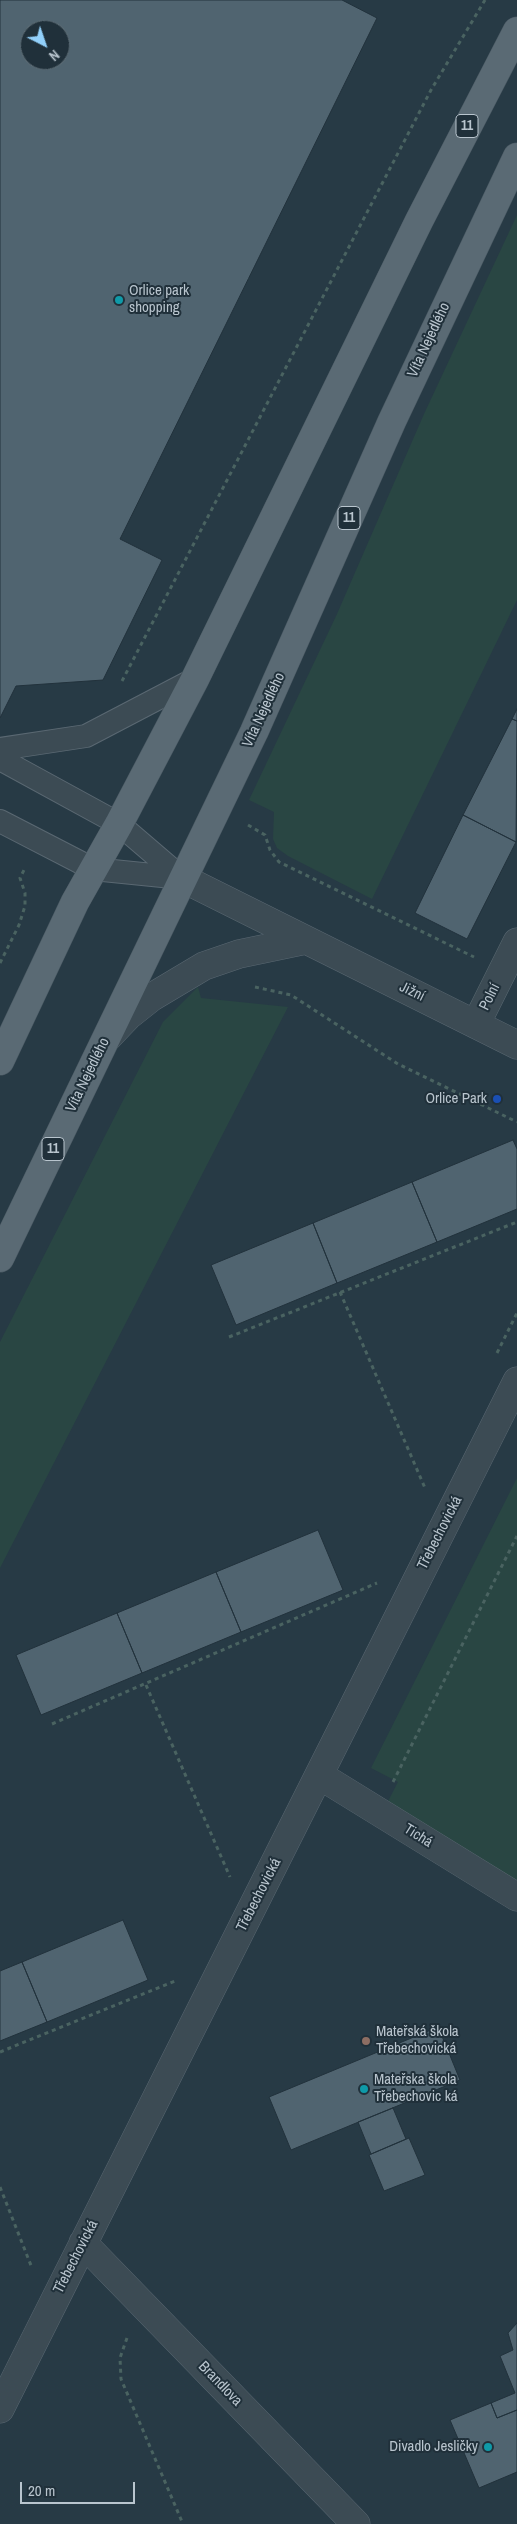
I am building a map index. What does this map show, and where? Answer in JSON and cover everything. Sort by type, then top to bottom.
[{"type":"main road","name":"11","points":[[0,1061],[75,902],[119,824],[195,679],[414,230],[517,31]]},
{"type":"main road","name":"Víta Nejedlého","points":[[0,1258],[290,656],[392,421],[517,157]]},
{"type":"street","name":"Jižní","points":[[182,878],[517,1045]]},
{"type":"street","points":[[105,1039],[128,1016],[152,997],[204,966],[239,954],[306,940]]},
{"type":"street","name":"Polní","points":[[476,1024],[517,942]]},
{"type":"street","name":"Třebechovická","points":[[0,2409],[517,1381]]},
{"type":"street","name":"Tichá","points":[[319,1775],[517,1897]]},
{"type":"street","name":"Brandlova","points":[[83,2243],[356,2524]]},
{"type":"lane","points":[[0,749],[86,736],[195,679]]},
{"type":"lane","points":[[0,758],[119,824],[182,878]]},
{"type":"lane","points":[[0,821],[93,869],[182,878]]},
{"type":"path","points":[[121,682],[431,90],[485,0]]},
{"type":"path","points":[[248,825],[265,835],[270,850],[279,862],[502,971]]},
{"type":"path","points":[[0,964],[19,925],[25,906],[25,893],[20,878]]},
{"type":"path","points":[[248,987],[270,989],[291,995],[398,1064],[517,1122]]},
{"type":"path","points":[[229,1338],[517,1222]]},
{"type":"path","points":[[340,1292],[427,1492]]},
{"type":"path","points":[[374,1809],[394,1780],[517,1536]]},
{"type":"path","points":[[52,1724],[383,1581],[378,1590]]},
{"type":"path","points":[[146,1685],[233,1884],[237,1875]]},
{"type":"path","points":[[0,2052],[184,1978]]},
{"type":"path","points":[[0,2187],[35,2276]]},
{"type":"path","points":[[140,2302],[120,2358],[120,2380],[183,2524]]},
{"type":"green space","points":[[517,215],[517,600],[372,899],[288,856],[277,848],[273,839],[274,812],[249,800],[337,614],[424,414]]},
{"type":"green space","points":[[198,987],[201,998],[288,1007],[0,1568],[0,1342],[163,1022]]},
{"type":"green space","points":[[517,1478],[517,1885],[386,1805],[398,1782],[371,1768]]},
{"type":"building","name":"Orlice park shopping","points":[[0,0],[342,0],[377,18],[120,539],[162,560],[103,680],[16,686],[0,718]]},
{"type":"building","points":[[517,709],[517,721],[512,719]]},
{"type":"building","points":[[512,719],[517,721],[516,842],[463,815]]},
{"type":"building","points":[[463,815],[516,842],[467,939],[415,913]]},
{"type":"building","points":[[513,1140],[517,1149],[517,1209],[437,1242],[412,1182]]},
{"type":"building","points":[[412,1182],[437,1242],[337,1283],[313,1223]]},
{"type":"building","points":[[313,1223],[337,1283],[236,1325],[211,1265]]},
{"type":"building","points":[[318,1530],[343,1590],[241,1632],[216,1572]]},
{"type":"building","points":[[216,1572],[241,1632],[142,1673],[117,1613]]},
{"type":"building","points":[[117,1613],[142,1673],[41,1715],[16,1655]]},
{"type":"building","points":[[123,1920],[148,1980],[47,2022],[22,1962]]},
{"type":"building","points":[[22,1962],[47,2022],[0,2041],[0,1971]]},
{"type":"building","name":"Mateřska škola Třebechovic ká","points":[[438,2027],[447,2048],[455,2044],[457,2049],[449,2053],[460,2080],[291,2150],[269,2097]]},
{"type":"building","points":[[393,2108],[406,2139],[371,2154],[358,2122]]},
{"type":"building","points":[[409,2138],[425,2175],[384,2191],[369,2155]]},
{"type":"building","points":[[517,2323],[517,2410],[497,2418],[491,2403],[515,2393],[500,2356],[513,2350],[508,2333]]},
{"type":"building","points":[[491,2403],[497,2418],[517,2410],[517,2472],[479,2488],[450,2420]]},
{"type":"place","name":"Orlice park shopping","points":[[119,300]]},
{"type":"place","name":"Orlice Park","points":[[497,1099]]},
{"type":"place","name":"Mateřská škola Třebechovická","points":[[366,2041]]},
{"type":"place","name":"Mateřska škola Třebechovic ká","points":[[364,2089]]},
{"type":"place","name":"Divadlo Jesličky","points":[[488,2447]]}]
